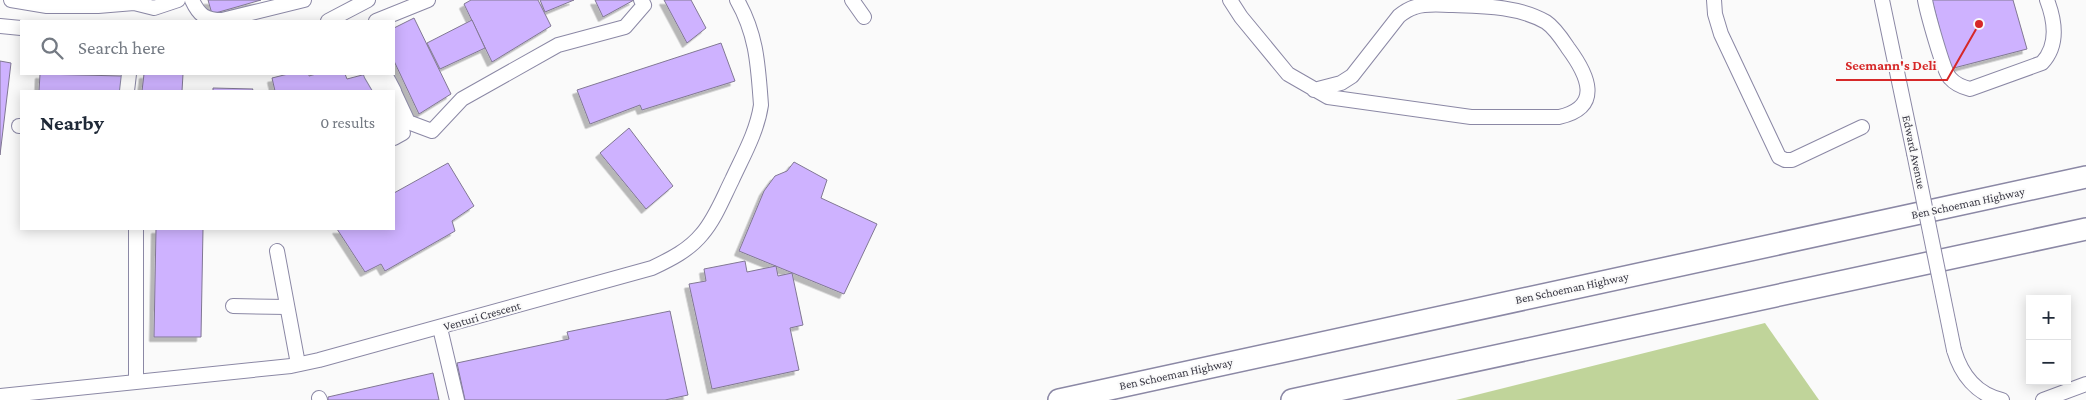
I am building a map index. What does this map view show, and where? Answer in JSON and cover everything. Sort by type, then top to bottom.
[{"type":"highway","name":"Ben Schoeman Highway","points":[[1059,400],[2086,177]]},
{"type":"highway","points":[[1292,400],[2086,229]]},
{"type":"street","points":[[11,0],[47,6],[98,6],[133,1],[154,8],[178,0]]},
{"type":"street","points":[[192,0],[203,17],[210,20],[222,20],[304,0]]},
{"type":"street","points":[[337,19],[368,0]]},
{"type":"street","points":[[378,20],[428,0]]},
{"type":"street","points":[[395,94],[408,122],[432,131],[462,99],[558,45],[625,27],[644,5],[641,0]]},
{"type":"street","name":"Venturi Crescent","points":[[0,396],[62,395],[136,381],[298,364],[365,349],[652,268],[683,251],[703,234],[721,202],[755,130],[761,105],[755,42],[748,21],[737,0]]},
{"type":"street","points":[[852,0],[864,17]]},
{"type":"street","points":[[1230,0],[1241,17],[1288,74],[1314,90],[1328,97],[1471,117],[1518,119],[1559,117],[1573,114],[1582,107],[1587,98],[1588,82],[1581,66],[1570,50],[1547,23],[1533,17],[1496,7],[1427,5],[1405,11],[1399,16],[1352,76],[1341,83],[1314,90]]},
{"type":"street","points":[[1714,0],[1715,14],[1721,34],[1779,156],[1785,160],[1792,160],[1862,127]]},
{"type":"street","name":"Edward Avenue","points":[[1882,0],[1959,367],[1982,397],[2002,400]]},
{"type":"street","points":[[1925,0],[1927,13],[1948,77],[1962,87],[1970,88],[2042,63],[2050,55],[2055,33],[2054,18],[2047,0]]},
{"type":"street","points":[[0,26],[20,28]]},
{"type":"street","points":[[127,90],[128,75]]},
{"type":"street","points":[[372,75],[380,90]]},
{"type":"street","points":[[386,75],[393,90]]},
{"type":"street","points":[[395,118],[402,133],[395,137]]},
{"type":"street","points":[[136,230],[136,381]]},
{"type":"street","points":[[277,250],[298,364]]},
{"type":"street","points":[[233,306],[287,307]]},
{"type":"street","points":[[436,329],[448,400]]},
{"type":"street","points":[[436,329],[457,400]]},
{"type":"street","points":[[2043,400],[2086,384]]},
{"type":"green space","points":[[1765,323],[1819,400],[1456,400]]},
{"type":"building","points":[[208,0],[261,0],[212,14]]},
{"type":"building","points":[[471,0],[538,0],[551,26],[492,62],[464,4]]},
{"type":"building","points":[[540,0],[574,0],[545,12]]},
{"type":"building","points":[[595,0],[634,0],[603,17]]},
{"type":"building","points":[[664,0],[691,0],[706,28],[687,43]]},
{"type":"building","points":[[1932,0],[2013,0],[2027,49],[1950,69]]},
{"type":"building","points":[[414,18],[451,94],[419,114],[395,63],[395,28]]},
{"type":"building","points":[[472,20],[485,48],[440,69],[427,43]]},
{"type":"building","points":[[721,43],[735,81],[642,110],[640,105],[590,124],[577,90]]},
{"type":"building","points":[[0,61],[11,63],[0,155]]},
{"type":"building","points":[[40,75],[122,76],[121,90],[39,90]]},
{"type":"building","points":[[144,75],[183,75],[182,90],[142,90]]},
{"type":"building","points":[[284,75],[345,75],[347,79],[366,75],[374,90],[275,90],[272,78]]},
{"type":"building","points":[[213,88],[253,89],[252,90],[213,90]]},
{"type":"building","points":[[629,128],[673,186],[646,209],[600,153]]},
{"type":"building","points":[[794,162],[827,180],[821,198],[877,224],[844,294],[739,251],[764,191],[775,176],[787,171]]},
{"type":"building","points":[[448,163],[474,206],[452,221],[455,231],[385,271],[381,264],[365,272],[338,230],[395,230],[395,192]]},
{"type":"building","points":[[156,230],[203,230],[201,337],[154,337]]},
{"type":"building","points":[[745,261],[747,272],[776,266],[778,276],[792,273],[803,325],[790,328],[799,370],[712,389],[689,284],[706,281],[704,269]]},
{"type":"building","points":[[670,311],[688,395],[665,400],[465,400],[457,363],[569,339],[567,332]]},
{"type":"building","points":[[433,373],[439,400],[328,400],[328,397]]},
{"type":"place","name":"Seemann's Deli","points":[[1979,24]]}]
